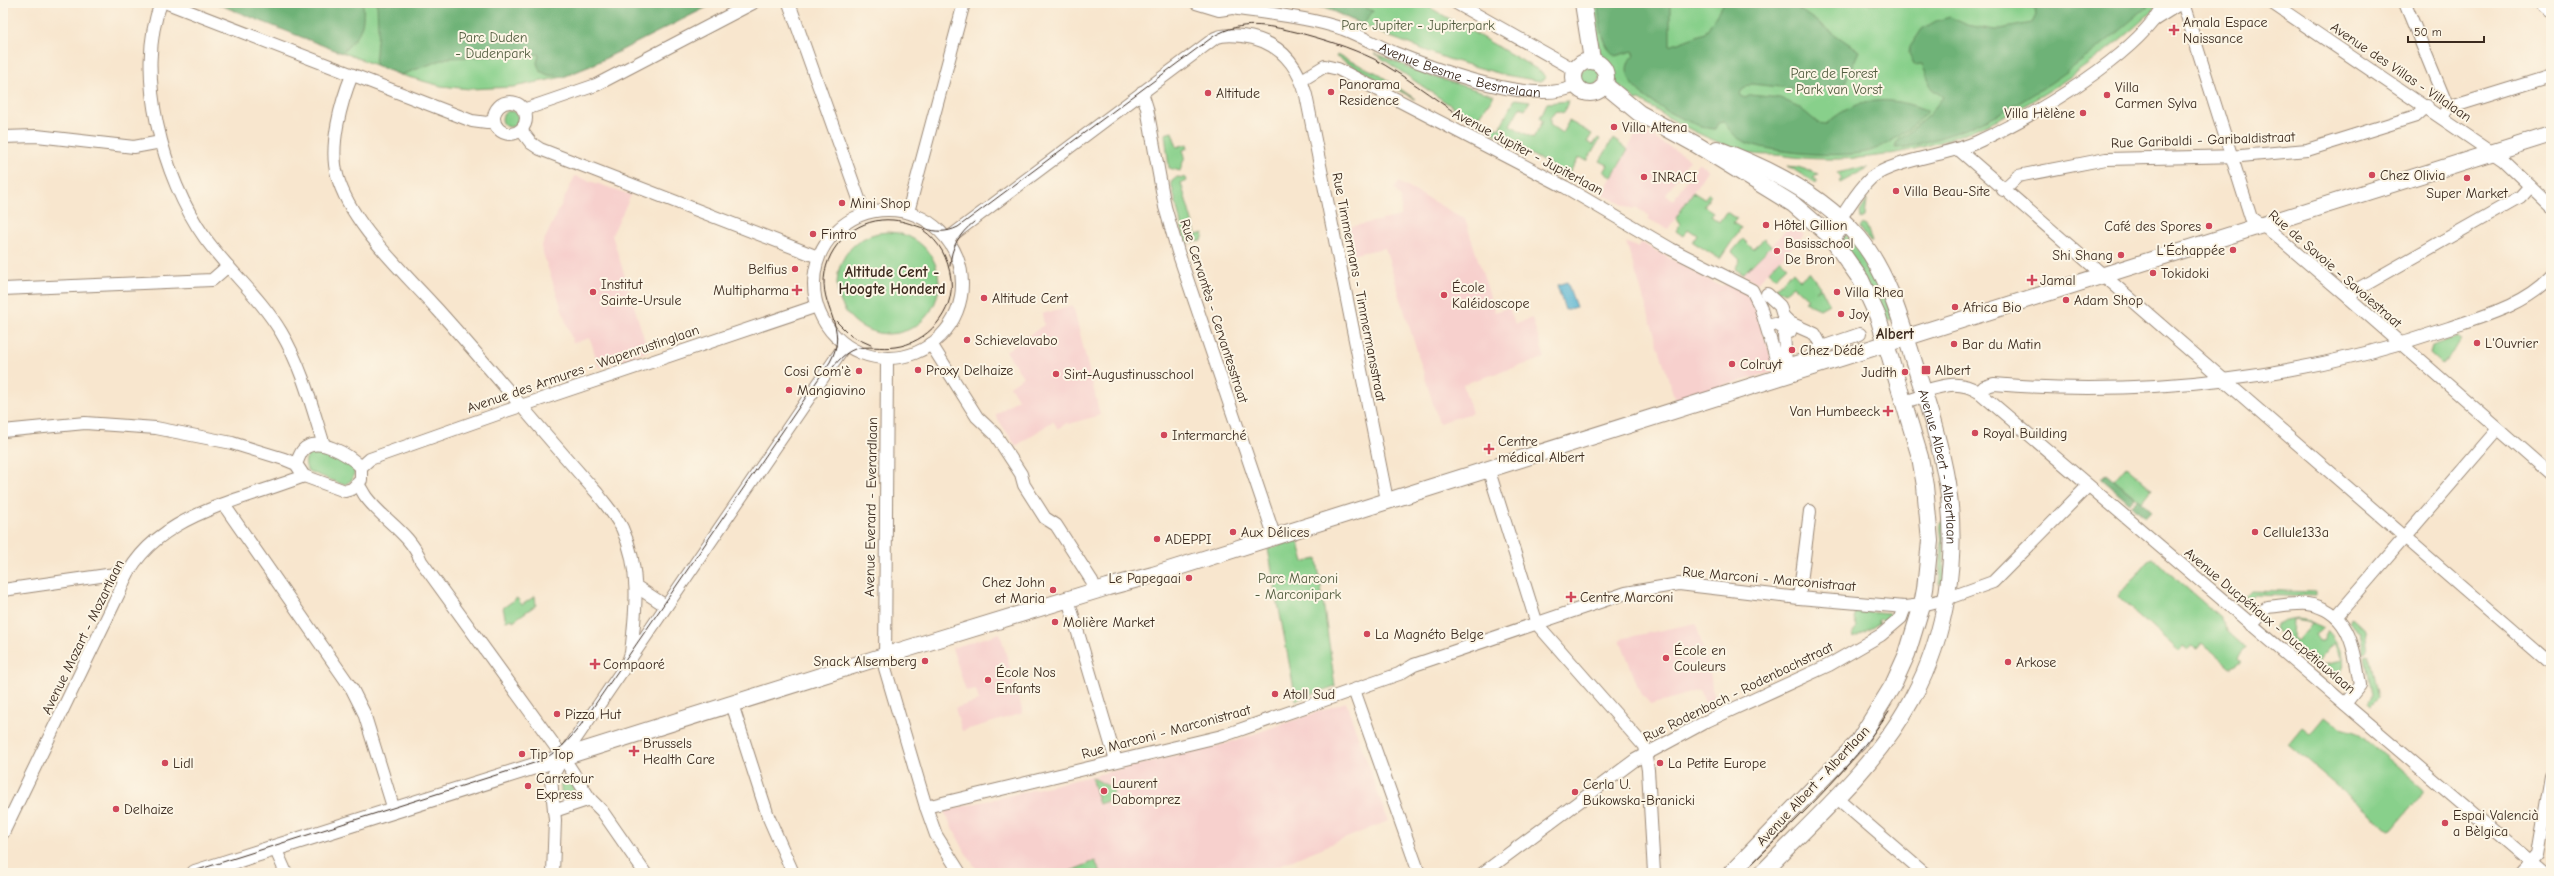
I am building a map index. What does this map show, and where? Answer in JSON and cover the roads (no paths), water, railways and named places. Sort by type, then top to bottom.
[{"type":"main road","points":[[1583,3],[1592,60],[1605,69],[1605,85]]},
{"type":"main road","name":"Avenue Besme - Besmelaan","points":[[1575,78],[1582,62],[1592,60]]},
{"type":"main road","points":[[1575,78],[1582,91],[1592,93],[1605,85]]},
{"type":"main road","points":[[1605,85],[1639,113],[1697,145],[1793,204],[1830,236],[1861,280],[1876,311],[1886,343]]},
{"type":"main road","points":[[195,873],[1068,599],[1153,575],[1274,535],[1488,468],[1784,367],[1906,337],[2551,134]]},
{"type":"main road","points":[[1697,145],[1754,163],[1812,196],[1840,219],[1862,242],[1884,280],[1906,337]]},
{"type":"main road","name":"Avenue Albert - Albertlaan","points":[[1762,873],[1878,752],[1913,698],[1934,646],[1946,599],[1952,548],[1951,512],[1938,440],[1906,337]]},
{"type":"main road","name":"Avenue Albert - Albertlaan","points":[[1731,873],[1858,742],[1893,685],[1922,605],[1929,560],[1929,517],[1920,457],[1886,343]]},
{"type":"street","points":[[161,3],[153,22],[151,51],[154,103],[161,142],[178,193],[196,225],[228,266],[270,315],[285,340],[301,373],[324,445]]},
{"type":"street","points":[[167,3],[472,121],[487,123],[494,120]]},
{"type":"street","points":[[523,110],[596,85],[753,3]]},
{"type":"street","points":[[789,3],[864,213]]},
{"type":"street","points":[[908,212],[964,3]]},
{"type":"street","points":[[1196,3],[1220,10],[1228,5]]},
{"type":"street","points":[[1456,3],[1575,78]]},
{"type":"street","points":[[2153,21],[2164,3]]},
{"type":"street","points":[[1830,236],[1837,235],[1842,229],[1840,219],[1856,194],[1876,175],[1898,165],[1958,149],[1977,142],[2057,98],[2131,43],[2153,21],[2182,3]]},
{"type":"street","name":"Rue de Savoie - Savoiestraat","points":[[2182,3],[2251,218],[2262,225],[2348,298],[2551,475]]},
{"type":"street","name":"Avenue des Villas - Villalaan","points":[[2272,3],[2427,106],[2445,112],[2493,152],[2551,206]]},
{"type":"street","points":[[2406,3],[2445,112],[2551,76]]},
{"type":"street","points":[[2542,3],[2551,10]]},
{"type":"street","name":"Avenue Besme - Besmelaan","points":[[1228,5],[1342,29],[1396,53],[1497,86],[1546,93],[1568,89],[1575,78]]},
{"type":"street","points":[[947,239],[1220,35],[1261,39],[1277,48],[1289,60],[1302,80]]},
{"type":"street","name":"Avenue Jupiter - Jupiterlaan","points":[[1302,80],[1325,66],[1338,69],[1558,184],[1672,248],[1752,290],[1760,306],[1784,367]]},
{"type":"street","points":[[352,75],[345,92],[336,137],[337,175],[351,209],[394,262],[438,310],[597,493],[622,527],[633,558],[637,587],[631,653],[628,662]]},
{"type":"street","name":"Rue Timmermans - Timmermansstraat","points":[[1302,80],[1387,500]]},
{"type":"street","name":"Rue Cervantès - Cervantesstraat","points":[[1142,92],[1147,108],[1165,207],[1178,252],[1274,535]]},
{"type":"street","points":[[512,102],[523,110],[526,118],[521,130],[507,134],[498,129],[494,120],[495,113],[504,103],[512,102]]},
{"type":"street","name":"Rue Garibaldi - Garibaldistraat","points":[[2003,190],[2018,176],[2106,159],[2232,156],[2307,150],[2416,116],[2427,106]]},
{"type":"street","points":[[521,130],[531,143],[540,149],[818,257]]},
{"type":"street","points":[[3,137],[37,136],[134,147],[161,142]]},
{"type":"street","points":[[1958,149],[2003,190],[2224,380],[2392,528],[2551,664]]},
{"type":"street","points":[[2348,298],[2356,290],[2520,197],[2530,186]]},
{"type":"street","points":[[884,210],[908,212],[937,228],[947,239],[960,270],[962,295],[955,315],[931,344],[912,354],[887,358],[860,353],[845,345],[830,331],[817,306],[814,278],[818,257],[836,231],[864,213],[884,210]]},
{"type":"street","points":[[3,290],[212,280],[228,266]]},
{"type":"street","points":[[1979,392],[1984,387],[1994,384],[2107,388],[2174,385],[2224,380],[2306,367],[2400,344],[2485,316],[2533,293],[2551,277]]},
{"type":"street","points":[[1767,294],[1780,306],[1789,328]]},
{"type":"street","name":"Avenue des Armures - Wapenrustinglaan","points":[[360,467],[370,459],[520,406],[817,306]]},
{"type":"street","points":[[1771,325],[1776,324],[1815,334],[1818,350]]},
{"type":"street","points":[[1784,367],[1784,335],[1789,328]]},
{"type":"street","points":[[1784,367],[1789,364],[1813,357],[1818,350],[1856,334]]},
{"type":"street","points":[[931,344],[977,417],[995,434],[1021,474],[1024,485],[1045,518],[1056,525],[1092,581],[1096,591]]},
{"type":"street","points":[[553,873],[554,811],[551,779],[563,757],[845,345]]},
{"type":"street","name":"Avenue Everard - Everardlaan","points":[[887,358],[885,668],[926,807],[936,835],[960,873]]},
{"type":"street","name":"Avenue Ducpétiaux - Ducpétiauxlaan","points":[[1904,402],[1920,397],[1924,391],[1957,384],[1967,385],[1979,392],[2543,873]]},
{"type":"street","points":[[3,431],[86,423],[150,428],[232,443],[296,464],[304,476],[345,492],[362,503],[391,531],[410,554],[421,561]]},
{"type":"street","points":[[2336,617],[2498,429]]},
{"type":"street","points":[[296,464],[303,450],[314,444],[324,445],[353,459],[360,467],[361,480],[358,484],[345,492]]},
{"type":"street","points":[[1488,468],[1537,624],[1644,746],[1646,753],[1654,873]]},
{"type":"street","name":"Avenue Mozart - Mozartlaan","points":[[3,832],[114,606],[125,578],[144,549],[171,529],[191,517],[304,476]]},
{"type":"street","points":[[358,484],[367,498],[397,526],[417,550],[421,561],[563,757],[590,799],[602,811],[645,873]]},
{"type":"street","points":[[1922,605],[1946,599],[1993,582],[2088,486]]},
{"type":"street","points":[[224,505],[352,689],[364,713],[394,810]]},
{"type":"street","points":[[1799,598],[1810,511]]},
{"type":"street","points":[[3,590],[117,574],[125,578]]},
{"type":"street","name":"Rue Marconi - Marconistraat","points":[[926,807],[1222,736],[1354,690],[1414,665],[1626,593],[1680,584],[1799,598],[1905,606],[1922,605]]},
{"type":"street","points":[[637,587],[666,606]]},
{"type":"street","points":[[1068,599],[1116,761]]},
{"type":"street","points":[[2251,625],[2267,607],[2307,604],[2321,608],[2336,617],[2353,642],[2360,685],[2345,704]]},
{"type":"street","name":"Rue Rodenbach - Rodenbachstraat","points":[[1483,873],[1646,753],[1706,721],[1829,664],[1875,639],[1901,618],[1905,606]]},
{"type":"street","points":[[1354,690],[1419,873]]},
{"type":"street","points":[[732,704],[768,816],[792,873]]},
{"type":"street","points":[[2521,873],[2538,854],[2551,776]]},
{"type":"street","points":[[1836,797],[1924,873]]},
{"type":"street","points":[[554,811],[590,799]]},
{"type":"street","points":[[275,848],[286,873]]},
{"type":"water","points":[[1567,282],[1576,307],[1565,310],[1557,285]]},
{"type":"tram line","points":[[188,873],[534,763],[542,760],[562,747],[583,722],[830,362],[835,350],[837,338],[826,296],[824,284],[825,272],[828,260],[834,250],[849,233],[859,227],[870,222],[881,220],[902,221],[933,231],[949,230],[958,227],[1214,36],[1224,31],[1244,26],[1254,25],[1274,27],[1316,37],[1355,51],[1374,59],[1396,72],[1460,116]]},
{"type":"tram line","points":[[950,266],[952,253],[957,241],[964,231],[974,222]]},
{"type":"tram line","points":[[830,371],[844,355],[855,349],[865,347],[895,347],[918,339],[928,332],[943,314],[951,291],[950,271],[939,245],[923,230]]},
{"type":"tram line","points":[[836,321],[851,336],[871,345]]},
{"type":"tram line","points":[[1743,873],[1839,775],[1889,711]]},
{"type":"place","name":"Amala Espace Naissance","points":[[2174,30]]},
{"type":"place","name":"Panorama Residence","points":[[1331,92]]},
{"type":"place","name":"Altitude","points":[[1208,93]]},
{"type":"place","name":"Villa Carmen Sylva","points":[[2107,95]]},
{"type":"place","name":"Villa Hèlène","points":[[2083,113]]},
{"type":"place","name":"Villa Altena","points":[[1614,127]]},
{"type":"place","name":"Chez Olivia","points":[[2372,175]]},
{"type":"place","name":"INRACI","points":[[1644,177]]},
{"type":"place","name":"Super Market","points":[[2467,178]]},
{"type":"place","name":"Villa Beau-Site","points":[[1896,191]]},
{"type":"place","name":"Mini Shop","points":[[842,203]]},
{"type":"place","name":"Hôtel Gillion","points":[[1766,225]]},
{"type":"place","name":"Café des Spores","points":[[2209,226]]},
{"type":"place","name":"Fintro","points":[[813,234]]},
{"type":"place","name":"L’Échappée","points":[[2233,250]]},
{"type":"place","name":"Basisschool De Bron","points":[[1777,251]]},
{"type":"place","name":"Shi Shang","points":[[2121,255]]},
{"type":"place","name":"Belfius","points":[[795,269]]},
{"type":"place","name":"Tokidoki","points":[[2153,273]]},
{"type":"place","name":"Jamal","points":[[2032,280]]},
{"type":"place","name":"Multipharma","points":[[797,290]]},
{"type":"place","name":"Institut Sainte-Ursule","points":[[593,292]]},
{"type":"place","name":"Villa Rhea","points":[[1837,292]]},
{"type":"place","name":"École Kaléidoscope","points":[[1444,295]]},
{"type":"place","name":"Altitude Cent","points":[[984,298]]},
{"type":"place","name":"Adam Shop","points":[[2066,300]]},
{"type":"place","name":"Africa Bio","points":[[1955,307]]},
{"type":"place","name":"Joy","points":[[1841,314]]},
{"type":"place","name":"Schievelavabo","points":[[967,340]]},
{"type":"place","name":"L'Ouvrier","points":[[2477,343]]},
{"type":"place","name":"Bar du Matin","points":[[1954,344]]},
{"type":"place","name":"Chez Dédé","points":[[1792,350]]},
{"type":"place","name":"Colruyt","points":[[1732,364]]},
{"type":"place","name":"Proxy Delhaize","points":[[918,370]]},
{"type":"place","name":"Albert","points":[[1926,370]]},
{"type":"place","name":"Cosi Com'è","points":[[859,371]]},
{"type":"place","name":"Judith","points":[[1905,372]]},
{"type":"place","name":"Sint-Augustinusschool","points":[[1056,374]]},
{"type":"place","name":"Mangiavino","points":[[789,390]]},
{"type":"place","name":"Van Humbeeck","points":[[1888,411]]},
{"type":"place","name":"Royal Building","points":[[1975,433]]},
{"type":"place","name":"Intermarché","points":[[1164,435]]},
{"type":"place","name":"Centre médical Albert","points":[[1489,449]]},
{"type":"place","name":"Aux Délices","points":[[1233,532]]},
{"type":"place","name":"Cellule133a","points":[[2255,532]]},
{"type":"place","name":"ADEPPI","points":[[1157,539]]},
{"type":"place","name":"Le Papegaai","points":[[1189,578]]},
{"type":"place","name":"Chez John et Maria","points":[[1053,590]]},
{"type":"place","name":"Centre Marconi","points":[[1571,597]]},
{"type":"place","name":"Molière Market","points":[[1055,622]]},
{"type":"place","name":"La Magnéto Belge","points":[[1367,634]]},
{"type":"place","name":"École en Couleurs","points":[[1666,658]]},
{"type":"place","name":"Snack Alsemberg","points":[[925,661]]},
{"type":"place","name":"Arkose","points":[[2008,662]]},
{"type":"place","name":"Compaoré","points":[[595,664]]},
{"type":"place","name":"École Nos Enfants","points":[[988,680]]},
{"type":"place","name":"Atoll Sud","points":[[1275,694]]},
{"type":"place","name":"Pizza Hut","points":[[557,714]]},
{"type":"place","name":"Brussels Health Care","points":[[634,751]]},
{"type":"place","name":"Tip Top","points":[[522,754]]},
{"type":"place","name":"Lidl","points":[[165,763]]},
{"type":"place","name":"La Petite Europe","points":[[1660,763]]},
{"type":"place","name":"Carrefour Express","points":[[528,786]]},
{"type":"place","name":"Laurent Dabomprez","points":[[1104,791]]},
{"type":"place","name":"Cerla U. Bukowska-Branicki","points":[[1575,792]]},
{"type":"place","name":"Delhaize","points":[[116,809]]},
{"type":"place","name":"Espai Valencià a Bèlgica","points":[[2445,823]]},
{"type":"district","name":"Altitude Cent - Hoogte Honderd","points":[[892,280]]},
{"type":"district","name":"Albert","points":[[1895,334]]},
{"type":"park label","name":"Parc Jupiter - Jupiterpark","points":[[1418,25]]},
{"type":"park label","name":"Parc Duden - Dudenpark","points":[[493,46]]},
{"type":"park label","name":"Parc de Forest - Park van Vorst","points":[[1834,82]]},
{"type":"park label","name":"Parc Marconi - Marconipark","points":[[1298,586]]}]
